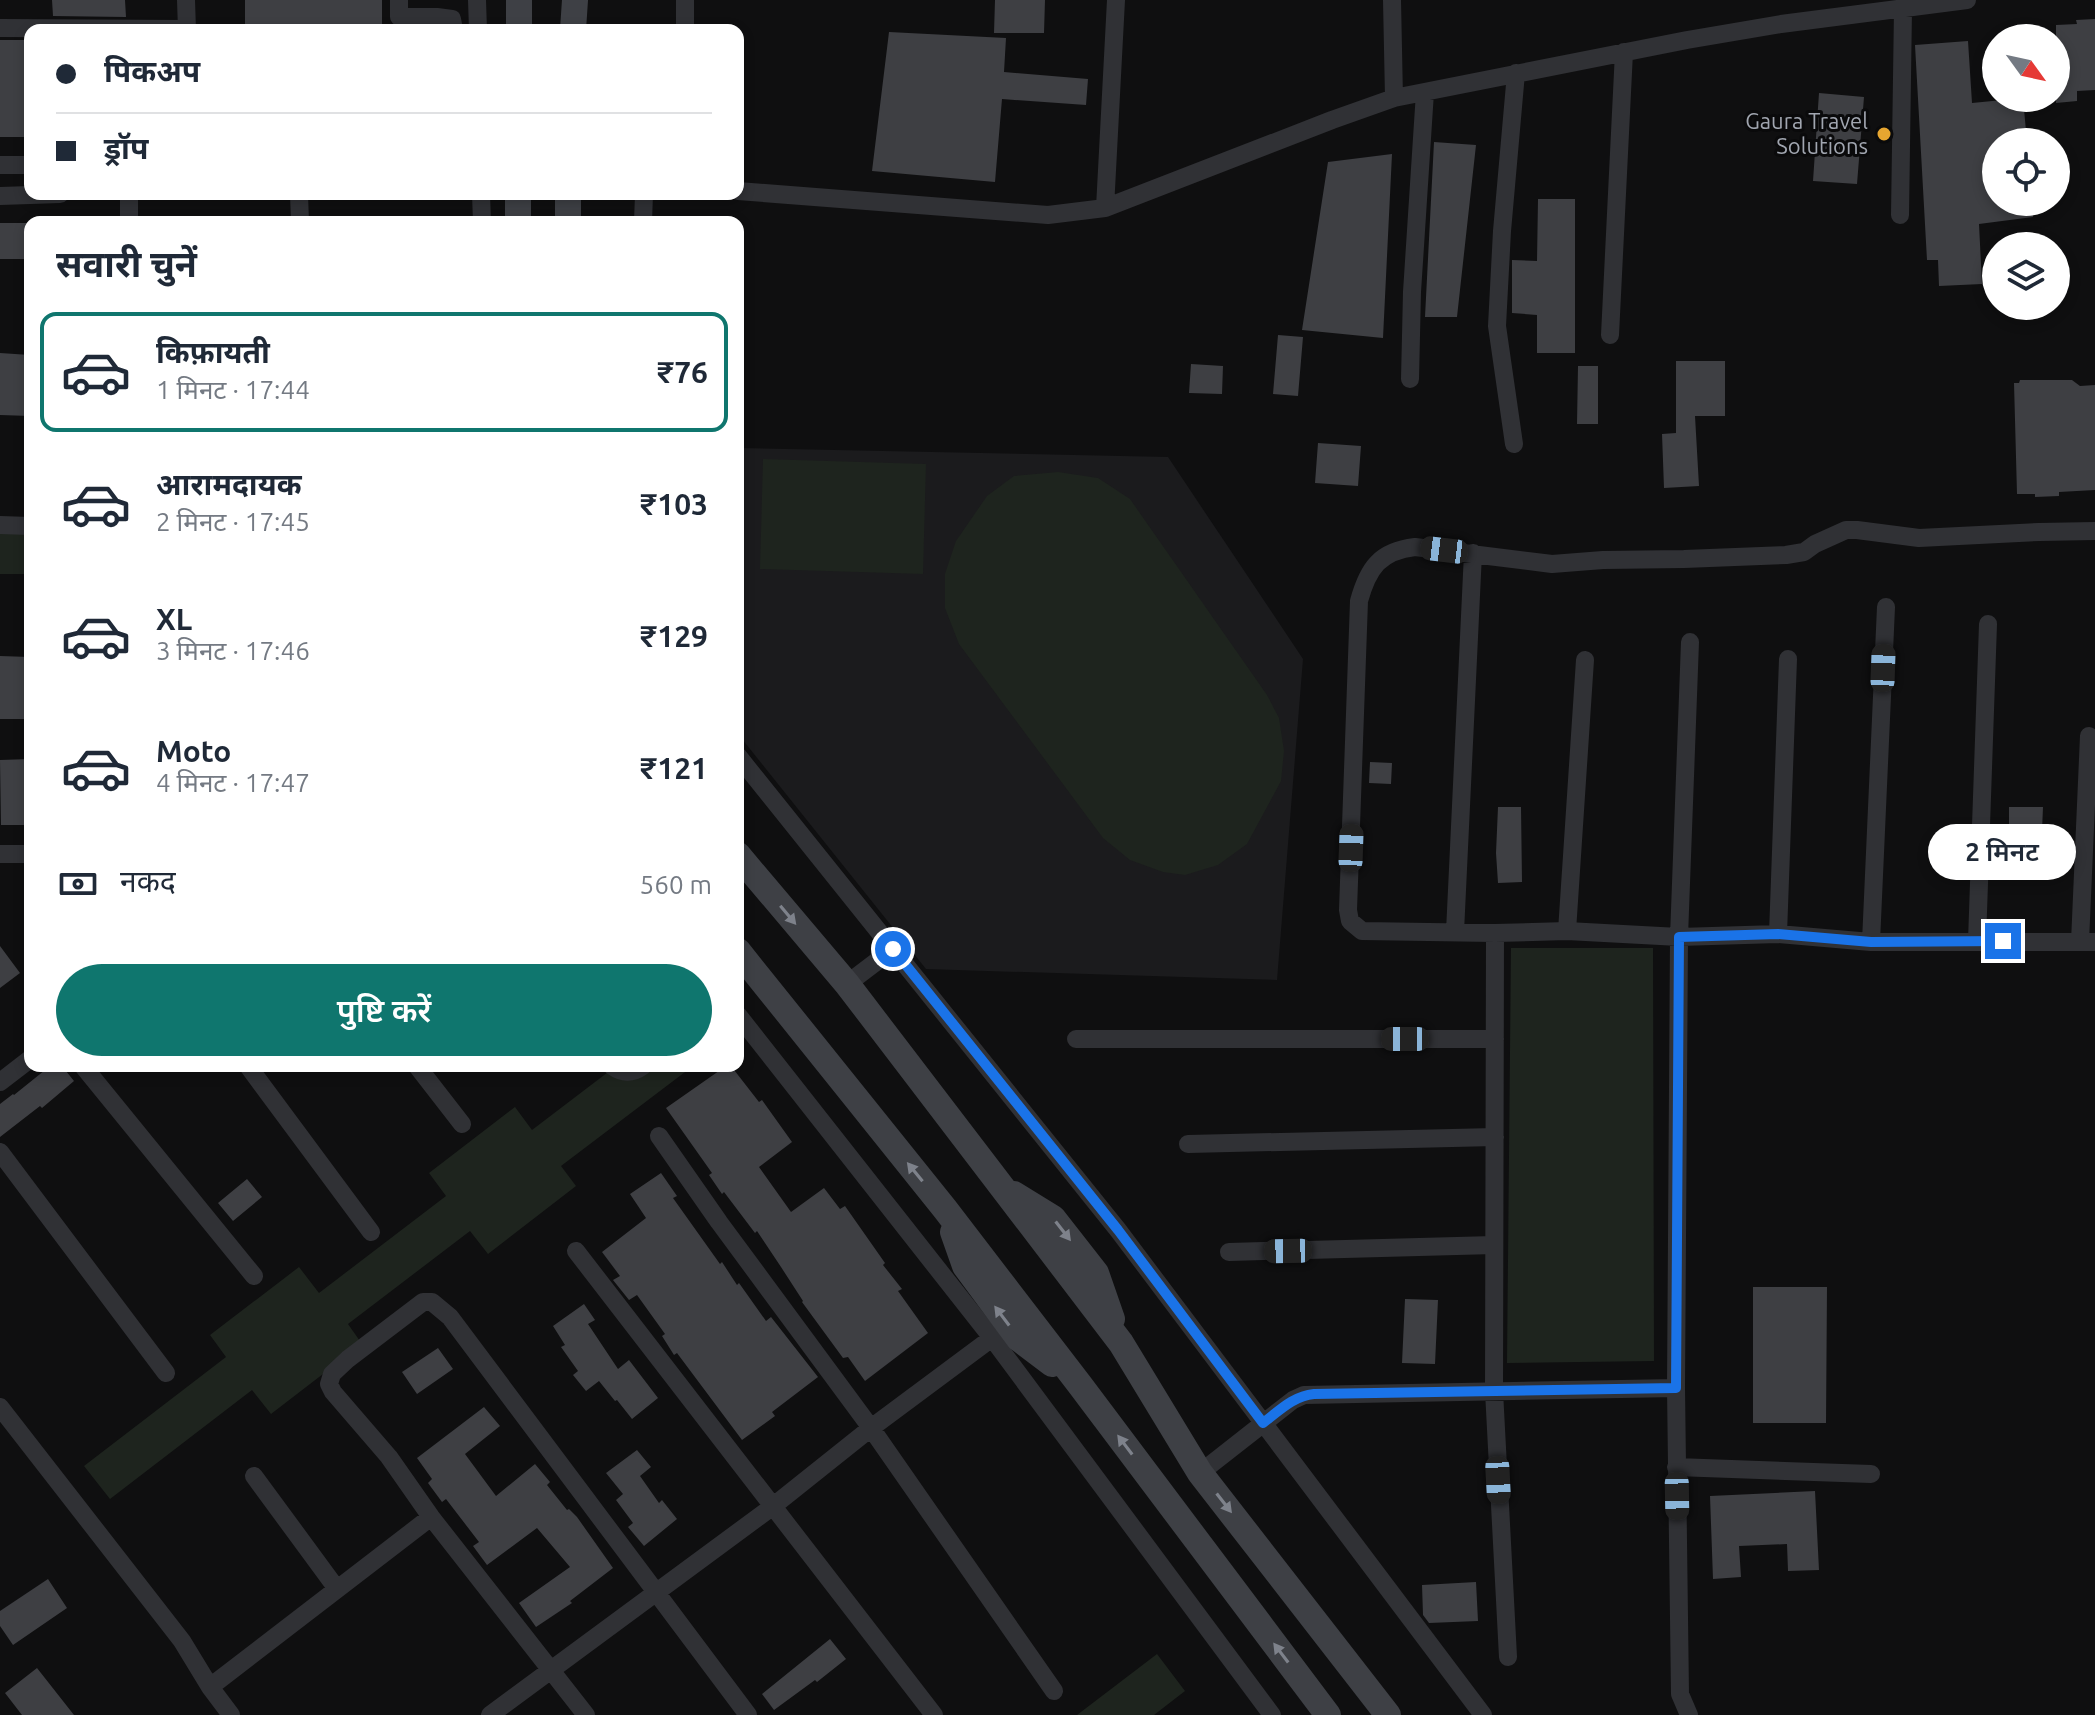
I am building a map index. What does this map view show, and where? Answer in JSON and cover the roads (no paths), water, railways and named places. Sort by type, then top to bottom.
[{"type":"street","points":[[186,0],[187,24]]},
{"type":"street","points":[[399,0],[399,17],[437,17],[452,19],[453,24]]},
{"type":"street","points":[[477,0],[478,24]]},
{"type":"street","points":[[519,0],[519,24]]},
{"type":"street","points":[[573,24],[575,0]]},
{"type":"street","points":[[685,0],[685,24]]},
{"type":"street","points":[[1105,208],[1116,0]]},
{"type":"street","points":[[1392,0],[1394,98]]},
{"type":"street","points":[[744,191],[1048,215],[1105,208],[1394,98],[1781,24],[1967,0]]},
{"type":"street","points":[[1900,215],[1903,9]]},
{"type":"street","points":[[0,28],[24,28]]},
{"type":"street","points":[[1610,335],[1624,52]]},
{"type":"street","points":[[1514,444],[1497,326],[1516,73]]},
{"type":"street","points":[[1410,379],[1412,292],[1425,92]]},
{"type":"street","points":[[0,165],[24,165]]},
{"type":"street","points":[[0,196],[24,195]]},
{"type":"street","points":[[0,525],[24,526]]},
{"type":"street","points":[[2089,736],[2088,942],[1871,942],[1778,934],[1679,937],[1567,931],[1362,931],[1350,921],[1359,601],[1369,572],[1391,553],[1415,547],[1552,564],[1612,559],[1786,555],[1804,552],[1846,530],[1919,538],[2095,531]]},
{"type":"street","points":[[1455,932],[1473,553]]},
{"type":"street","points":[[1871,942],[1886,607]]},
{"type":"street","points":[[1977,941],[1988,624]]},
{"type":"street","points":[[1689,1715],[1680,1694],[1676,1388],[1679,937],[1690,642]]},
{"type":"street","points":[[1778,934],[1788,659]]},
{"type":"street","points":[[1567,931],[1585,660]]},
{"type":"street","points":[[744,763],[1118,1230],[1483,1715]]},
{"type":"street","points":[[0,854],[24,854]]},
{"type":"street","points":[[744,862],[847,984],[1000,1186],[1053,1218],[1096,1273],[1121,1343],[1200,1473],[1388,1715]]},
{"type":"street","points":[[1495,933],[1494,1391],[1508,1657]]},
{"type":"street","points":[[847,984],[893,949]]},
{"type":"street","points":[[744,958],[945,1209],[1328,1715]]},
{"type":"street","points":[[744,1023],[992,1338],[1272,1715]]},
{"type":"street","points":[[1076,1039],[1495,1039]]},
{"type":"street","points":[[0,1082],[24,1064]]},
{"type":"street","points":[[88,1072],[254,1276]]},
{"type":"street","points":[[252,1072],[371,1232]]},
{"type":"street","points":[[422,1072],[462,1124]]},
{"type":"street","points":[[659,1136],[871,1428],[1054,1691]]},
{"type":"street","points":[[1188,1144],[1495,1137]]},
{"type":"street","points":[[0,1152],[166,1373]]},
{"type":"street","points":[[1229,1252],[1494,1245]]},
{"type":"street","points":[[576,1251],[934,1715]]},
{"type":"street","points":[[586,1715],[431,1517],[389,1457],[329,1384],[332,1374],[348,1359],[423,1302],[432,1302],[450,1317],[748,1715]]},
{"type":"street","points":[[490,1715],[772,1507],[992,1338]]},
{"type":"street","points":[[1200,1473],[1293,1400],[1304,1395],[1676,1388]]},
{"type":"street","points":[[0,1407],[182,1641],[231,1715]]},
{"type":"street","points":[[1676,1467],[1871,1474]]},
{"type":"street","points":[[254,1476],[337,1589]]},
{"type":"street","points":[[210,1687],[431,1517]]},
{"type":"place","name":"Gaura Travel Solutions","points":[[1884,134]]}]
